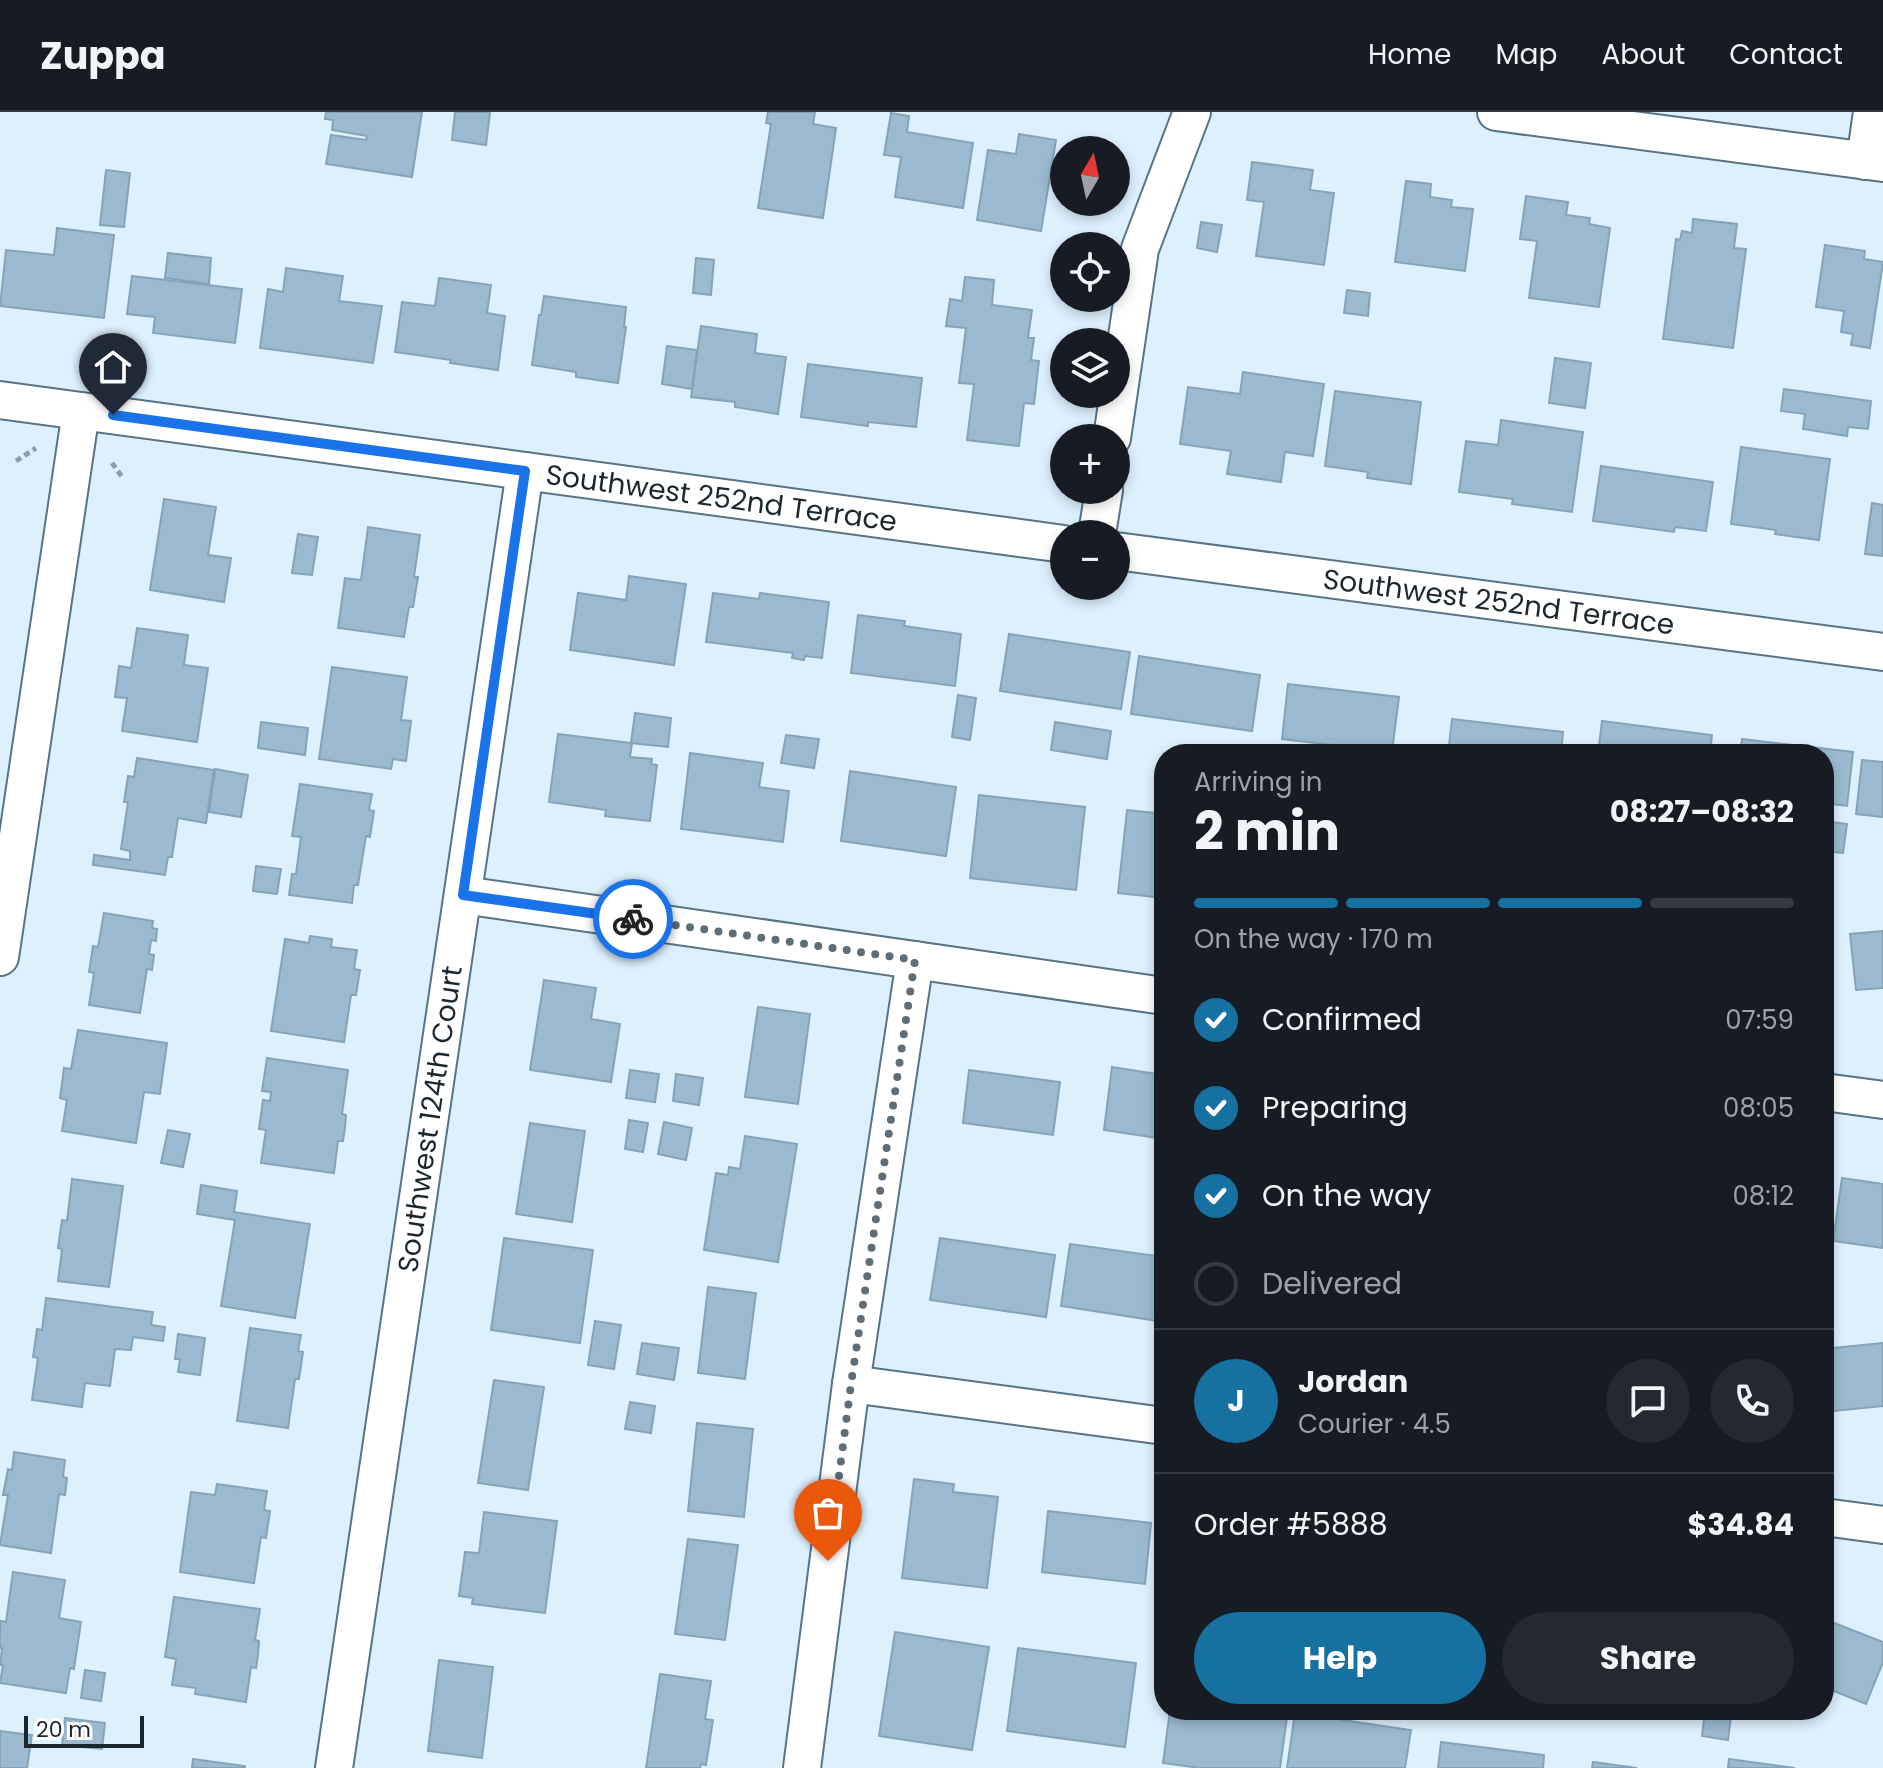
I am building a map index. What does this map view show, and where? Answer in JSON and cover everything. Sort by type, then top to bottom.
[{"type":"street","points":[[1114,424],[1140,249],[1192,112]]},
{"type":"street","points":[[1496,112],[1874,162],[1872,112]]},
{"type":"street","name":"Southwest 252nd Terrace","points":[[0,400],[1050,542]]},
{"type":"street","points":[[0,957],[81,411]]},
{"type":"street","name":"Southwest 124th Court","points":[[334,1768],[525,471]]},
{"type":"street","name":"Southwest 252nd Terrace","points":[[1130,553],[1883,652]]},
{"type":"street","points":[[463,895],[1154,995]]},
{"type":"street","points":[[802,1768],[851,1384],[915,960]]},
{"type":"street","points":[[1834,1093],[1883,1100]]},
{"type":"street","points":[[851,1384],[1154,1425]]},
{"type":"street","points":[[1834,1518],[1883,1525]]},
{"type":"path","points":[[16,461],[36,448]]},
{"type":"path","points":[[110,461],[123,478]]},
{"type":"building","points":[[326,112],[422,112],[412,177],[326,164],[331,135],[366,140],[367,136],[332,130],[333,120],[325,119]]},
{"type":"building","points":[[455,112],[490,112],[486,145],[452,140]]},
{"type":"building","points":[[768,112],[815,112],[813,124],[836,128],[823,218],[758,208],[771,124],[766,123]]},
{"type":"building","points":[[891,113],[909,116],[907,132],[973,143],[963,208],[895,197],[901,157],[884,155]]},
{"type":"building","points":[[1019,134],[1050,139],[1050,176],[1041,231],[977,220],[988,150],[1016,154]]},
{"type":"building","points":[[1252,162],[1313,170],[1310,190],[1334,193],[1324,265],[1256,256],[1264,202],[1247,200]]},
{"type":"building","points":[[106,170],[130,173],[124,227],[100,225]]},
{"type":"building","points":[[1406,181],[1431,184],[1430,197],[1452,200],[1451,207],[1473,209],[1465,271],[1395,262]]},
{"type":"building","points":[[1526,196],[1568,202],[1566,215],[1590,218],[1589,224],[1610,228],[1599,307],[1529,298],[1537,241],[1520,239]]},
{"type":"building","points":[[1693,219],[1737,224],[1734,248],[1746,249],[1733,348],[1663,339],[1676,239],[1680,240],[1682,231],[1692,233]]},
{"type":"building","points":[[1201,222],[1222,225],[1217,252],[1197,248]]},
{"type":"building","points":[[57,228],[114,235],[104,318],[0,306],[6,250],[54,255]]},
{"type":"building","points":[[1825,245],[1865,251],[1864,259],[1883,262],[1870,348],[1851,345],[1853,334],[1841,332],[1844,311],[1816,307]]},
{"type":"building","points":[[168,253],[211,258],[209,284],[165,278]]},
{"type":"building","points":[[696,258],[714,260],[711,295],[693,293]]},
{"type":"building","points":[[286,268],[343,276],[339,301],[382,306],[373,363],[260,348],[268,289],[283,292]]},
{"type":"building","points":[[132,276],[242,289],[235,343],[153,333],[155,317],[127,314]]},
{"type":"building","points":[[965,277],[994,280],[992,305],[1032,310],[1028,338],[1034,338],[1031,360],[1039,361],[1034,404],[1024,403],[1019,446],[967,440],[974,384],[959,383],[966,328],[946,326],[950,299],[962,301]]},
{"type":"building","points":[[439,278],[491,285],[487,313],[505,316],[498,370],[395,352],[402,302],[435,306]]},
{"type":"building","points":[[1347,290],[1370,293],[1368,316],[1344,313]]},
{"type":"building","points":[[544,296],[626,307],[618,383],[576,377],[576,372],[532,365]]},
{"type":"building","points":[[701,326],[757,334],[755,353],[786,357],[778,414],[735,407],[735,402],[691,397]]},
{"type":"building","points":[[667,346],[697,350],[692,389],[662,384]]},
{"type":"building","points":[[1555,358],[1591,363],[1585,408],[1549,403]]},
{"type":"building","points":[[808,364],[922,378],[916,427],[868,422],[868,426],[801,417]]},
{"type":"building","points":[[1243,372],[1324,384],[1313,456],[1285,452],[1281,482],[1227,474],[1231,451],[1180,444],[1188,387],[1240,394]]},
{"type":"building","points":[[1784,389],[1871,401],[1868,429],[1848,427],[1847,436],[1803,429],[1805,414],[1781,411]]},
{"type":"building","points":[[1335,391],[1421,402],[1411,484],[1367,478],[1368,472],[1325,466]]},
{"type":"building","points":[[1501,420],[1583,432],[1572,512],[1512,504],[1513,499],[1459,492],[1466,441],[1498,445]]},
{"type":"building","points":[[1741,447],[1830,459],[1819,540],[1731,524]]},
{"type":"building","points":[[1601,466],[1713,482],[1706,531],[1675,527],[1674,532],[1593,521]]},
{"type":"building","points":[[164,499],[216,507],[208,555],[231,558],[224,602],[150,590]]},
{"type":"building","points":[[1872,503],[1883,505],[1883,556],[1865,554]]},
{"type":"building","points":[[368,527],[420,535],[414,577],[418,577],[404,637],[338,628],[345,578],[361,580]]},
{"type":"building","points":[[298,534],[318,537],[312,575],[292,573]]},
{"type":"building","points":[[629,576],[686,584],[674,665],[570,650],[578,593],[626,600]]},
{"type":"building","points":[[713,593],[759,599],[760,593],[829,602],[822,658],[805,656],[804,660],[792,658],[793,653],[706,642]]},
{"type":"building","points":[[858,615],[905,621],[904,626],[961,634],[955,686],[851,673]]},
{"type":"building","points":[[137,628],[188,635],[184,665],[208,668],[197,742],[122,731],[127,698],[115,697],[119,666],[131,668]]},
{"type":"building","points":[[1009,634],[1130,652],[1121,709],[1000,691]]},
{"type":"building","points":[[1139,656],[1260,675],[1252,731],[1131,714]]},
{"type":"building","points":[[332,667],[407,677],[401,720],[411,721],[406,761],[393,759],[391,769],[319,759]]},
{"type":"building","points":[[1288,684],[1399,697],[1393,744],[1324,744],[1282,739]]},
{"type":"building","points":[[958,695],[976,698],[970,740],[952,737]]},
{"type":"building","points":[[635,713],[671,718],[668,747],[631,743]]},
{"type":"building","points":[[1452,719],[1563,732],[1562,744],[1449,744]]},
{"type":"building","points":[[1602,721],[1712,735],[1711,744],[1599,744]]},
{"type":"building","points":[[261,722],[308,728],[305,755],[258,748]]},
{"type":"building","points":[[1055,722],[1111,731],[1107,759],[1051,750]]},
{"type":"building","points":[[558,734],[632,743],[630,757],[652,759],[651,764],[657,765],[650,821],[605,816],[606,810],[549,802]]},
{"type":"building","points":[[786,735],[819,739],[814,768],[781,763]]},
{"type":"building","points":[[1742,739],[1785,744],[1741,744]]},
{"type":"building","points":[[1834,750],[1853,752],[1847,806],[1834,804]]},
{"type":"building","points":[[690,753],[763,763],[759,787],[789,791],[783,842],[681,829]]},
{"type":"building","points":[[137,758],[214,770],[206,823],[178,818],[172,857],[168,857],[165,875],[93,865],[94,855],[130,860],[130,851],[121,849],[128,802],[124,802],[128,776],[134,777]]},
{"type":"building","points":[[1862,760],[1883,762],[1883,817],[1856,814]]},
{"type":"building","points":[[215,769],[248,775],[241,817],[209,812]]},
{"type":"building","points":[[850,771],[956,787],[946,856],[841,841]]},
{"type":"building","points":[[300,784],[372,794],[369,810],[374,811],[370,837],[366,836],[352,903],[289,895],[292,874],[296,874],[301,837],[292,836]]},
{"type":"building","points":[[979,795],[1085,807],[1076,890],[970,878]]},
{"type":"building","points":[[1127,810],[1154,813],[1154,897],[1118,893]]},
{"type":"building","points":[[1834,822],[1847,824],[1843,853],[1834,852]]},
{"type":"building","points":[[256,866],[281,869],[277,894],[253,891]]},
{"type":"building","points":[[104,913],[153,921],[152,928],[157,929],[156,941],[151,940],[149,954],[154,955],[152,970],[147,969],[140,1013],[89,1005],[94,973],[89,972],[93,946],[98,947]]},
{"type":"building","points":[[1883,931],[1883,988],[1856,990],[1850,934]]},
{"type":"building","points":[[310,936],[332,939],[331,947],[357,950],[354,969],[360,970],[356,995],[351,995],[344,1042],[271,1031],[285,939],[309,943]]},
{"type":"building","points":[[544,980],[596,988],[591,1019],[620,1024],[611,1082],[530,1070]]},
{"type":"building","points":[[758,1007],[810,1014],[798,1104],[745,1097]]},
{"type":"building","points":[[78,1030],[167,1043],[160,1094],[144,1092],[136,1143],[62,1131],[67,1100],[60,1098],[64,1068],[71,1069]]},
{"type":"building","points":[[267,1058],[348,1070],[342,1114],[346,1115],[345,1128],[343,1141],[338,1141],[334,1173],[261,1163],[266,1130],[259,1129],[263,1100],[270,1101],[271,1092],[262,1091]]},
{"type":"building","points":[[1112,1067],[1154,1073],[1154,1138],[1104,1130]]},
{"type":"building","points":[[630,1070],[659,1074],[655,1102],[626,1098]]},
{"type":"building","points":[[969,1070],[1060,1082],[1053,1135],[963,1123]]},
{"type":"building","points":[[676,1074],[703,1078],[699,1105],[673,1101]]},
{"type":"building","points":[[629,1120],[648,1123],[643,1152],[625,1149]]},
{"type":"building","points":[[664,1122],[692,1128],[686,1160],[658,1154]]},
{"type":"building","points":[[530,1123],[585,1131],[572,1222],[516,1214]]},
{"type":"building","points":[[168,1130],[190,1134],[183,1167],[161,1163]]},
{"type":"building","points":[[745,1136],[797,1144],[778,1262],[704,1250],[716,1173],[728,1175],[729,1167],[740,1169]]},
{"type":"building","points":[[1842,1178],[1883,1184],[1883,1248],[1834,1241]]},
{"type":"building","points":[[72,1179],[123,1186],[109,1287],[58,1281],[62,1249],[58,1248],[62,1220],[67,1221]]},
{"type":"building","points":[[201,1185],[237,1191],[234,1212],[310,1224],[295,1318],[221,1306],[235,1220],[197,1214]]},
{"type":"building","points":[[504,1238],[593,1250],[580,1343],[491,1330]]},
{"type":"building","points":[[940,1238],[1055,1255],[1046,1317],[930,1300]]},
{"type":"building","points":[[1070,1244],[1154,1256],[1154,1320],[1061,1306]]},
{"type":"building","points":[[708,1287],[756,1293],[745,1379],[698,1373]]},
{"type":"building","points":[[46,1298],[153,1312],[151,1325],[165,1327],[163,1341],[133,1337],[131,1350],[115,1349],[110,1386],[85,1383],[82,1407],[32,1400],[38,1358],[33,1357],[37,1329],[42,1330]]},
{"type":"building","points":[[595,1321],[621,1325],[614,1369],[588,1365]]},
{"type":"building","points":[[250,1328],[301,1335],[298,1351],[303,1352],[299,1379],[295,1379],[288,1428],[237,1421]]},
{"type":"building","points":[[178,1334],[205,1338],[200,1375],[178,1372],[180,1359],[175,1359]]},
{"type":"building","points":[[642,1343],[679,1348],[674,1380],[637,1374]]},
{"type":"building","points":[[1883,1343],[1883,1406],[1834,1411],[1834,1348]]},
{"type":"building","points":[[494,1380],[544,1387],[528,1490],[478,1483]]},
{"type":"building","points":[[630,1402],[655,1406],[651,1433],[625,1429]]},
{"type":"building","points":[[697,1423],[753,1429],[744,1517],[688,1511]]},
{"type":"building","points":[[14,1452],[65,1460],[65,1495],[59,1494],[51,1553],[0,1545],[8,1495],[3,1495],[8,1469],[12,1470]]},
{"type":"building","points":[[914,1479],[954,1484],[953,1492],[998,1497],[987,1588],[902,1578]]},
{"type":"building","points":[[217,1484],[267,1491],[264,1510],[270,1511],[266,1538],[261,1537],[254,1583],[180,1572],[191,1492],[215,1495]]},
{"type":"building","points":[[1048,1511],[1151,1523],[1145,1584],[1042,1572]]},
{"type":"building","points":[[484,1512],[557,1521],[545,1613],[472,1604],[473,1598],[459,1596],[465,1552],[479,1553]]},
{"type":"building","points":[[688,1539],[738,1545],[725,1640],[675,1634]]},
{"type":"building","points":[[13,1572],[65,1580],[59,1618],[81,1622],[74,1669],[70,1668],[66,1693],[0,1683],[3,1665],[0,1665],[0,1628],[1,1621],[6,1622]]},
{"type":"building","points":[[174,1597],[260,1609],[255,1640],[259,1641],[258,1655],[256,1668],[251,1667],[246,1702],[195,1694],[196,1688],[172,1685],[176,1659],[165,1657]]},
{"type":"building","points":[[1834,1623],[1883,1642],[1883,1662],[1866,1704],[1834,1691]]},
{"type":"building","points":[[895,1632],[989,1647],[972,1750],[879,1736]]},
{"type":"building","points":[[1018,1648],[1136,1663],[1125,1747],[1007,1731]]},
{"type":"building","points":[[439,1660],[493,1667],[482,1758],[428,1751]]},
{"type":"building","points":[[85,1670],[105,1673],[101,1701],[81,1698]]},
{"type":"building","points":[[660,1674],[711,1681],[705,1719],[713,1720],[706,1765],[701,1764],[700,1768],[646,1768]]},
{"type":"building","points":[[65,1718],[105,1723],[102,1749],[62,1745]]},
{"type":"building","points":[[1169,1720],[1287,1720],[1280,1768],[1200,1768],[1163,1763]]},
{"type":"building","points":[[1294,1720],[1343,1720],[1411,1730],[1405,1768],[1287,1768]]},
{"type":"building","points":[[1704,1720],[1730,1720],[1728,1740],[1702,1736]]},
{"type":"building","points":[[0,1731],[32,1735],[27,1768],[0,1768]]},
{"type":"building","points":[[1441,1742],[1544,1755],[1543,1768],[1438,1768]]},
{"type":"building","points":[[193,1759],[245,1766],[245,1768],[192,1768]]},
{"type":"building","points":[[1729,1759],[1795,1768],[1728,1768]]},
{"type":"building","points":[[1593,1762],[1637,1768],[1592,1768]]},
{"type":"way so far","points":[[633,919],[915,960],[851,1384],[828,1561]]},
{"type":"route","points":[[113,415],[525,471],[463,895],[633,919]]}]
